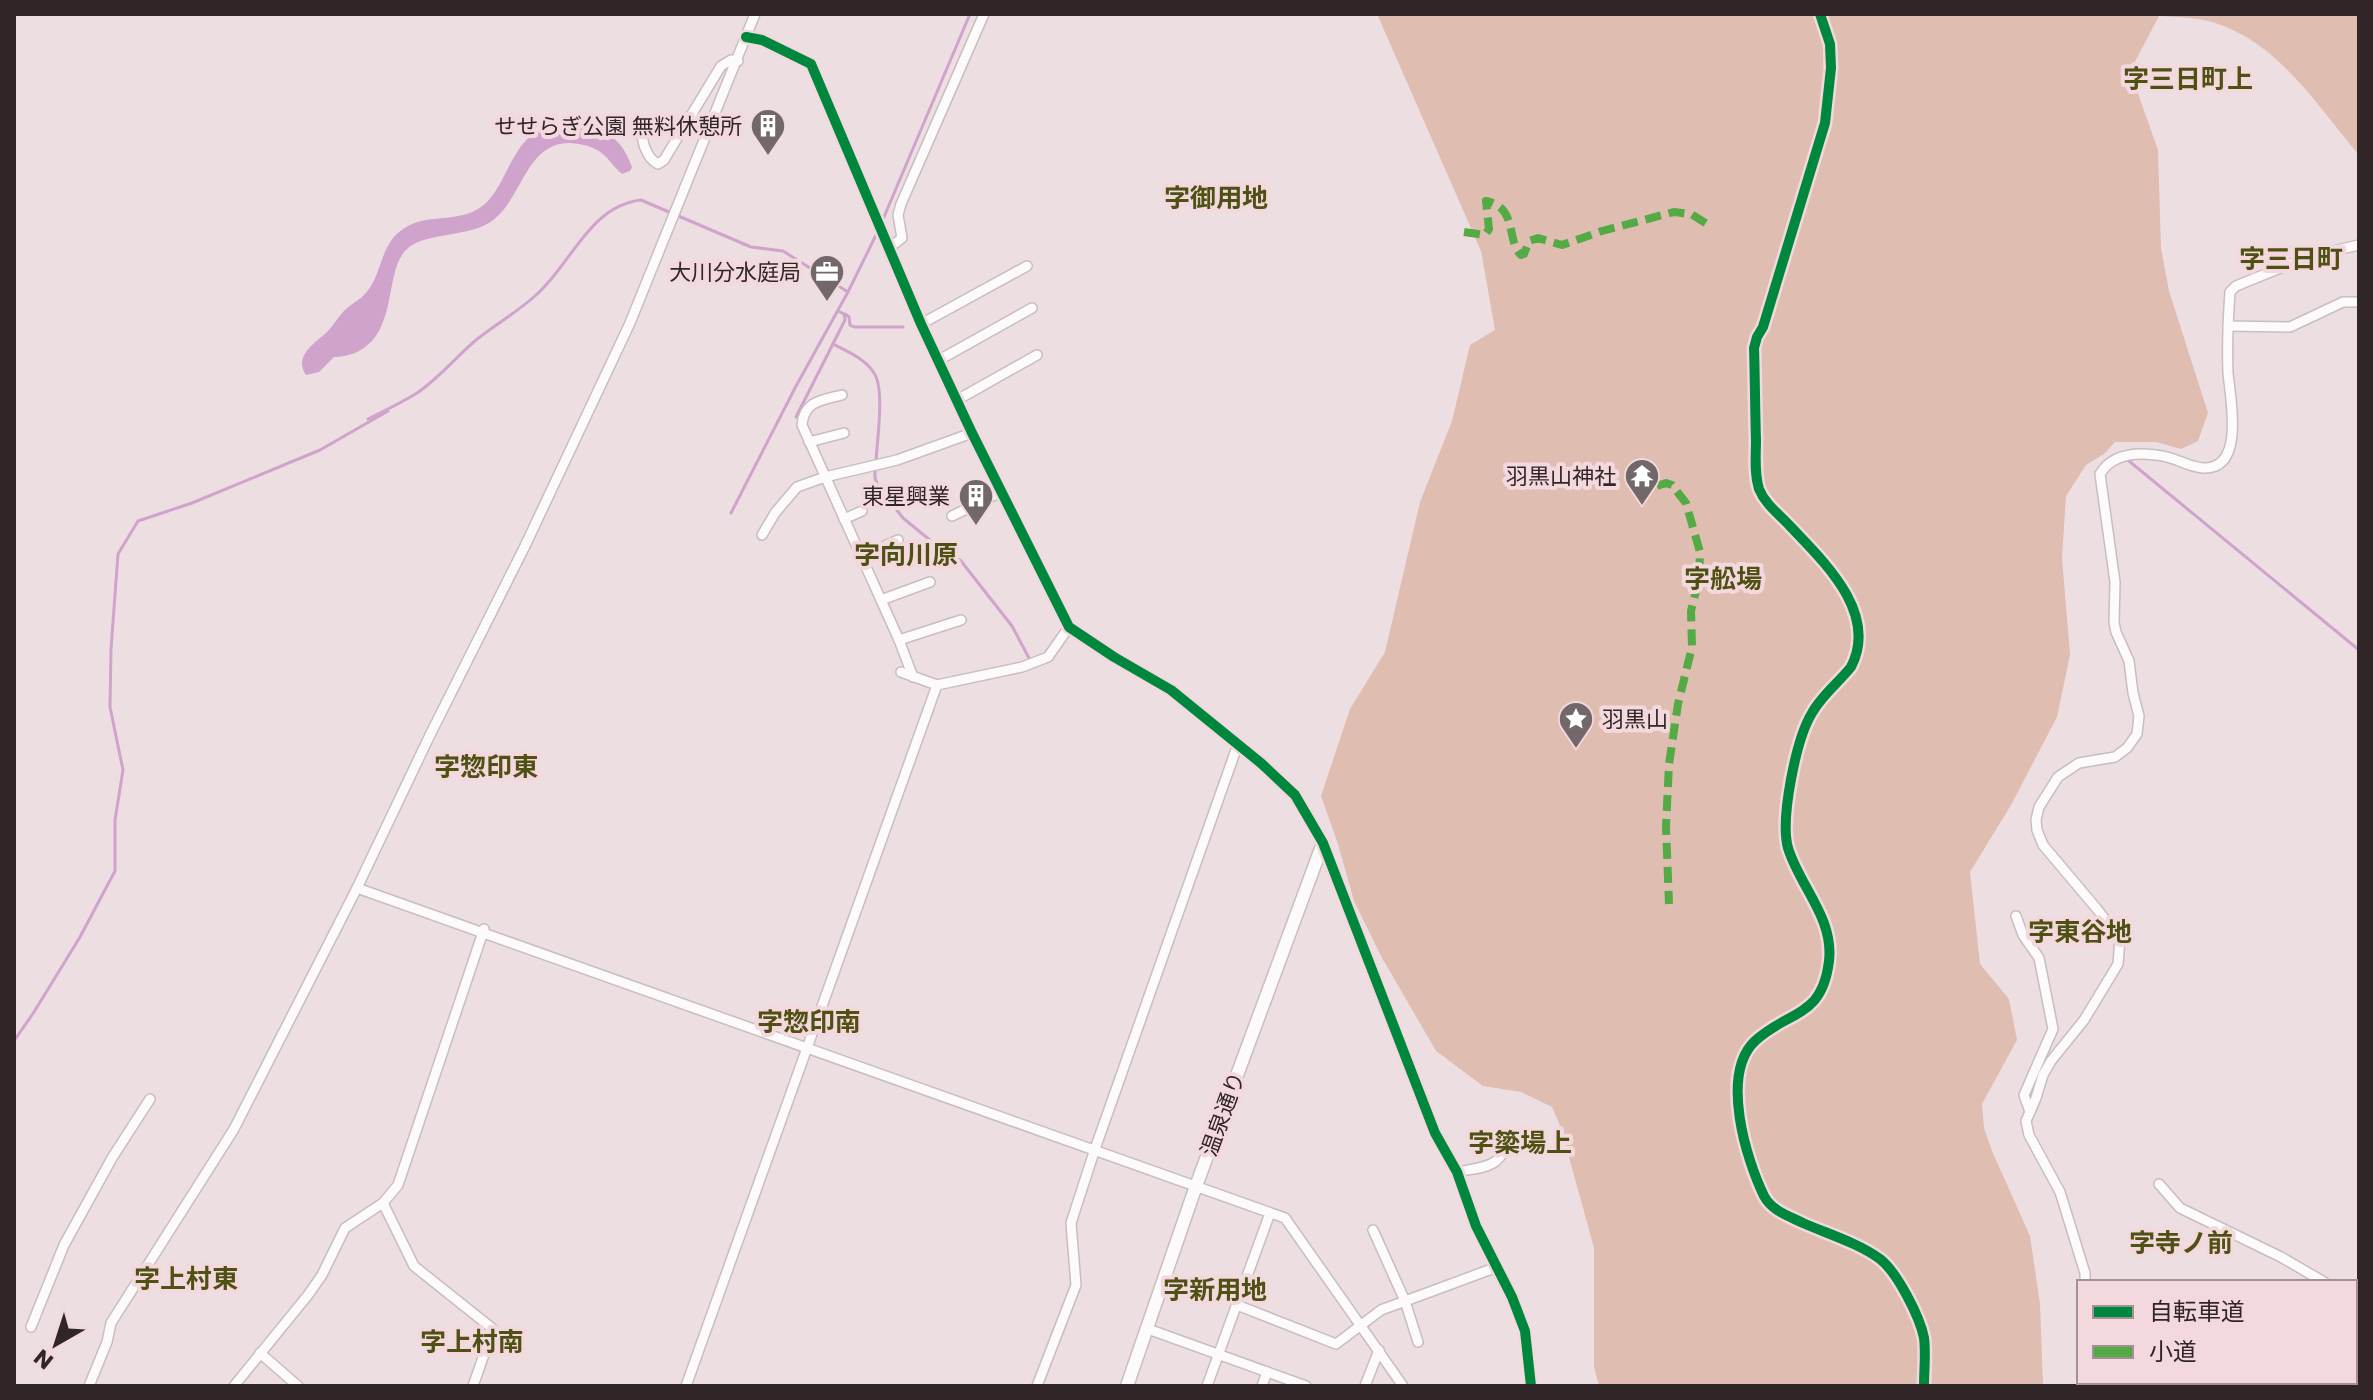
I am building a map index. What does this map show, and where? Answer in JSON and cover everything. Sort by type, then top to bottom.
[{"type":"street","points":[[89,1386],[107,1342],[111,1323],[234,1129],[357,888],[525,546],[630,323],[755,14]]},
{"type":"street","points":[[887,244],[902,238],[898,215],[901,204],[984,14]]},
{"type":"street","points":[[1820,14],[1830,44],[1831,68],[1825,123],[1754,348],[1757,477],[1764,498],[1845,592],[1855,611],[1859,642],[1851,667],[1812,712],[1805,728],[1793,770],[1786,824],[1788,848],[1826,926],[1829,942],[1826,975],[1821,989],[1805,1009],[1752,1043],[1740,1075],[1737,1103],[1742,1134],[1766,1200],[1780,1212],[1879,1258],[1899,1284],[1922,1332],[1924,1386]]},
{"type":"street","points":[[746,37],[762,40],[811,64],[921,324],[1069,627],[1171,690],[1238,744],[1295,795],[1307,811],[1323,843],[1435,1133],[1457,1172],[1476,1226],[1512,1297],[1525,1331],[1531,1386]]},
{"type":"street","points":[[642,127],[648,156],[658,164],[664,160],[721,66],[731,60],[738,61]]},
{"type":"street","points":[[2085,1280],[2060,1192],[2029,1135],[2026,1121],[2051,1061],[2084,1020],[2118,964],[2120,939],[2043,845],[2036,820],[2039,807],[2058,777],[2079,763],[2115,757],[2127,748],[2137,734],[2139,716],[2129,661],[2114,623],[2115,582],[2100,474],[2105,466],[2128,454],[2167,457],[2204,468],[2215,466],[2225,458],[2231,444],[2233,420],[2228,372],[2230,292],[2236,286],[2310,256],[2359,245]]},
{"type":"street","points":[[921,324],[1027,266]]},
{"type":"street","points":[[2228,326],[2290,327],[2343,302],[2359,302]]},
{"type":"street","points":[[939,360],[1032,308]]},
{"type":"street","points":[[957,400],[1037,355]]},
{"type":"street","points":[[842,395],[815,402],[803,416],[802,425],[913,677]]},
{"type":"street","points":[[809,442],[844,433]]},
{"type":"street","points":[[762,535],[775,513],[797,487],[897,460],[972,433]]},
{"type":"street","points":[[952,516],[1001,492]]},
{"type":"street","points":[[844,519],[862,511]]},
{"type":"street","points":[[861,557],[898,540]]},
{"type":"street","points":[[881,600],[930,582]]},
{"type":"street","points":[[899,640],[961,620]]},
{"type":"street","points":[[901,672],[937,685],[1022,667],[1048,657],[1069,627]]},
{"type":"street","points":[[686,1386],[937,685]]},
{"type":"street","points":[[1037,1386],[1076,1285],[1071,1223],[1238,744]]},
{"type":"street","name":"温泉通り","points":[[1127,1386],[1196,1186],[1323,843]]},
{"type":"street","points":[[357,888],[484,930],[1285,1218],[1403,1386]]},
{"type":"street","points":[[2016,916],[2023,935],[2039,958],[2053,1029],[2024,1095],[2030,1112]]},
{"type":"street","points":[[234,1386],[322,1275],[345,1228],[383,1203],[398,1185],[484,930]]},
{"type":"street","points":[[31,1327],[64,1245],[112,1158],[150,1099]]},
{"type":"street","points":[[1457,1172],[1494,1162],[1516,1135],[1527,1132],[1536,1134]]},
{"type":"street","points":[[2159,1184],[2180,1208],[2281,1257],[2321,1280]]},
{"type":"street","points":[[383,1203],[414,1266],[493,1329],[473,1386]]},
{"type":"street","points":[[1207,1386],[1270,1213]]},
{"type":"street","points":[[1373,1230],[1405,1301],[1418,1342]]},
{"type":"street","points":[[1237,1305],[1336,1344],[1381,1310],[1497,1267]]},
{"type":"street","points":[[1148,1329],[1306,1386]]},
{"type":"street","points":[[1365,1386],[1379,1350]]},
{"type":"street","points":[[260,1353],[298,1386]]},
{"type":"street","points":[[1262,1386],[1267,1372]]},
{"type":"shaded area","points":[[1377,14],[2359,14],[2359,155],[2293,76],[2254,42],[2232,30],[2202,20],[2159,16],[2130,71],[2158,150],[2161,248],[2169,291],[2208,413],[2198,441],[2181,449],[2156,442],[2115,442],[2104,454],[2086,465],[2066,496],[2062,558],[2070,655],[2057,717],[2011,805],[1970,872],[1980,964],[2009,999],[2017,1040],[1982,1104],[1984,1128],[1992,1151],[2030,1236],[2040,1304],[2043,1386],[1599,1386],[1594,1367],[1594,1248],[1561,1128],[1552,1107],[1521,1092],[1483,1086],[1436,1051],[1381,956],[1354,901],[1321,796],[1350,709],[1385,652],[1420,502],[1452,421],[1470,345],[1495,330],[1481,251]]},
{"type":"shaded area","points":[[565,124],[598,130],[614,139],[627,155],[632,167],[630,171],[622,174],[603,154],[583,145],[555,145],[543,152],[533,162],[509,203],[487,224],[422,241],[406,250],[396,269],[384,318],[372,341],[354,353],[334,357],[319,372],[306,375],[302,362],[307,350],[370,288],[387,248],[400,231],[421,221],[460,216],[479,209],[494,194],[528,138],[543,129]]},
{"type":"waterway","points":[[881,224],[970,14]]},
{"type":"waterway","points":[[368,419],[417,393],[476,340],[528,302],[548,283],[594,225],[623,205],[641,200],[751,247],[783,251],[848,292],[878,231]]},
{"type":"waterway","points":[[731,513],[848,292]]},
{"type":"waterway","points":[[796,417],[845,320],[844,314],[838,311]]},
{"type":"waterway","points":[[845,314],[854,327],[903,327]]},
{"type":"waterway","points":[[833,344],[866,364],[877,381],[880,403],[876,461]]},
{"type":"waterway","points":[[14,1041],[80,937],[115,871],[115,820],[123,770],[110,707],[118,554],[138,521],[192,503],[320,450],[388,411]]},
{"type":"waterway","points":[[2129,461],[2359,650]]},
{"type":"waterway","points":[[875,469],[878,486],[903,518],[961,561],[1012,626],[1030,660]]},
{"type":"marked path","points":[[1464,232],[1485,235],[1489,229],[1486,201],[1503,210],[1521,255],[1529,241],[1538,238],[1562,245],[1674,212],[1691,214],[1707,224]]},
{"type":"marked path","points":[[1657,486],[1672,485],[1686,503],[1700,552],[1699,579],[1691,611],[1692,647],[1678,704],[1669,764],[1666,827],[1669,904]]},
{"type":"cycle path","points":[[1820,14],[1830,44],[1831,68],[1825,123],[1754,348],[1756,471],[1759,489],[1765,499],[1832,572],[1844,590],[1858,627],[1858,647],[1851,667],[1820,701],[1806,725],[1795,759],[1786,818],[1788,848],[1826,931],[1829,961],[1825,980],[1811,1004],[1755,1041],[1745,1056],[1739,1074],[1738,1095],[1750,1161],[1767,1201],[1787,1215],[1871,1253],[1887,1265],[1900,1284],[1924,1338],[1924,1386]]},
{"type":"cycle path","points":[[746,37],[762,40],[811,64],[921,324],[1069,627],[1171,690],[1262,764],[1295,795],[1323,843],[1435,1133],[1457,1172],[1476,1226],[1512,1297],[1525,1331],[1531,1386]]},
{"type":"place","name":"せせらぎ公園 無料休憩所","points":[[768,157]]},
{"type":"place","name":"大川分水庭局","points":[[827,303]]},
{"type":"place","name":"羽黒山神社","points":[[1642,507]]},
{"type":"place","name":"東星興業","points":[[976,527]]},
{"type":"place","name":"羽黒山","points":[[1576,750]]},
{"type":"district","name":"字三日町上","points":[[2188,79]]},
{"type":"district","name":"字御用地","points":[[1216,198]]},
{"type":"district","name":"字三日町","points":[[2291,259]]},
{"type":"district","name":"字向川原","points":[[906,555]]},
{"type":"district","name":"字舩場","points":[[1723,579]]},
{"type":"district","name":"字惣印東","points":[[486,767]]},
{"type":"district","name":"字東谷地","points":[[2080,932]]},
{"type":"district","name":"字惣印南","points":[[809,1022]]},
{"type":"district","name":"字簗場上","points":[[1520,1143]]},
{"type":"district","name":"字寺ノ前","points":[[2181,1243]]},
{"type":"district","name":"字上村東","points":[[186,1279]]},
{"type":"district","name":"字新用地","points":[[1215,1290]]},
{"type":"district","name":"字上村南","points":[[472,1342]]}]
